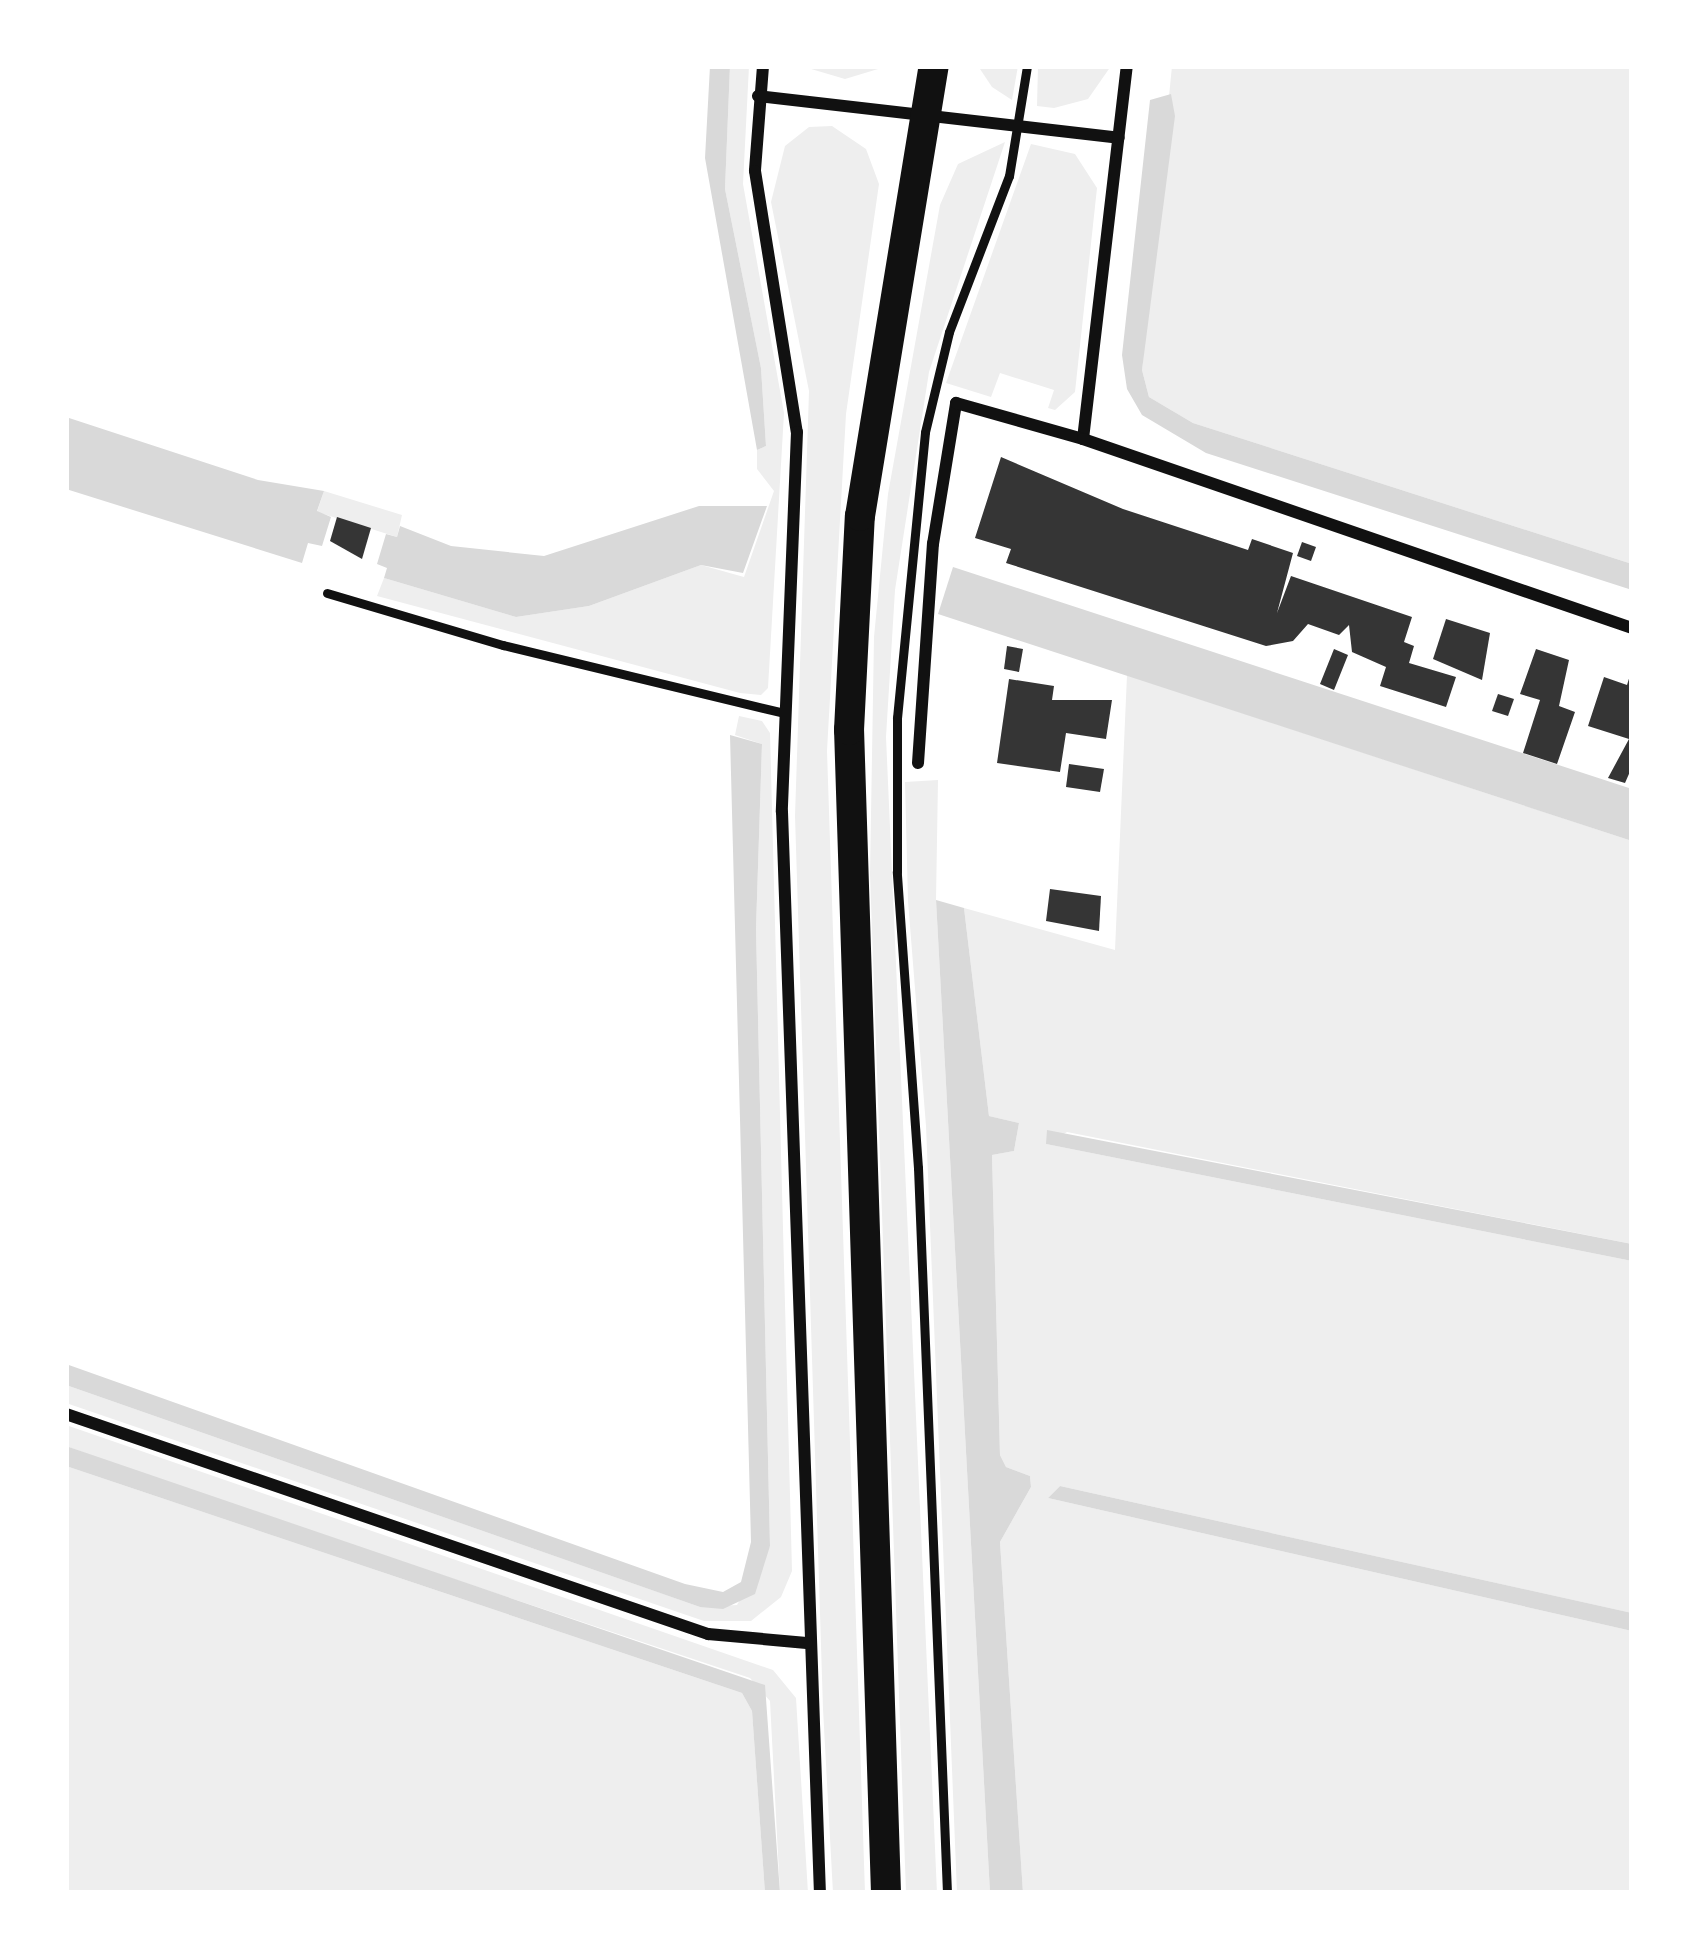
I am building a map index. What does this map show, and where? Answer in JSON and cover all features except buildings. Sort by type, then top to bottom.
[{"type":"main road","points":[[886,1893],[849,730],[860,516],[934,66]]},
{"type":"street","points":[[763,66],[758,96],[760,217],[789,344],[797,433],[784,713],[807,1643],[820,1893]]},
{"type":"street","points":[[1083,439],[1126,66]]},
{"type":"street","points":[[758,96],[1119,138]]},
{"type":"street","points":[[918,763],[931,566],[956,403],[1083,439],[1632,628]]},
{"type":"street","points":[[66,1414],[708,1634],[807,1643]]},
{"type":"lane","points":[[947,1893],[918,1168],[896,850],[899,662],[913,530],[944,350],[996,216],[1021,123],[1027,66]]},
{"type":"lane","points":[[327,593],[784,713]]},
{"type":"shaded area","points":[[710,66],[730,66],[725,189],[761,368],[766,446],[757,450],[705,158]]},
{"type":"shaded area","points":[[730,66],[749,66],[743,184],[784,413],[768,688],[761,695],[740,693],[377,596],[384,578],[516,617],[589,606],[701,565],[744,577],[774,491],[757,469],[757,450],[766,446],[761,368],[725,189]]},
{"type":"shaded area","points":[[801,66],[888,66],[845,79]]},
{"type":"shaded area","points":[[978,66],[1018,66],[1012,100],[992,87]]},
{"type":"shaded area","points":[[1038,66],[1111,66],[1088,99],[1054,108],[1037,106]]},
{"type":"shaded area","points":[[1172,66],[1632,66],[1632,564],[1193,423],[1149,397],[1142,370]]},
{"type":"shaded area","points":[[1171,94],[1175,116],[1142,370],[1149,397],[1193,423],[1632,564],[1632,590],[1206,453],[1142,415],[1127,389],[1122,355],[1150,100]]},
{"type":"shaded area","points":[[832,126],[866,149],[879,184],[846,414],[827,751],[865,1893],[833,1893],[795,816],[809,391],[771,202],[785,146],[809,127]]},
{"type":"shaded area","points":[[1005,142],[929,372],[895,590],[886,737],[937,1893],[906,1893],[870,874],[874,637],[888,494],[940,205],[958,164]]},
{"type":"shaded area","points":[[1031,144],[1075,154],[1097,188],[1075,392],[1055,410],[1048,408],[1054,390],[1000,373],[991,397],[946,383]]},
{"type":"shaded area","points":[[66,417],[258,480],[324,491],[317,511],[331,517],[322,546],[308,543],[302,563],[66,489]]},
{"type":"shaded area","points":[[324,491],[402,515],[397,537],[317,512]]},
{"type":"shaded area","points":[[699,506],[767,506],[743,573],[701,565],[589,606],[516,617],[384,578],[387,568],[377,564],[386,534],[397,537],[400,526],[451,546],[544,556]]},
{"type":"shaded area","points":[[953,567],[1632,789],[1632,841],[938,614]]},
{"type":"shaded area","points":[[1127,675],[1632,841],[1632,1244],[1067,1132],[1046,1144],[1632,1261],[1632,1613],[1060,1486],[1048,1498],[1632,1631],[1632,1893],[1023,1893],[1000,1542],[1031,1487],[1030,1476],[1006,1467],[1000,1455],[992,1155],[1014,1151],[1019,1123],[989,1116],[964,908],[1115,950]]},
{"type":"shaded area","points":[[739,716],[762,721],[770,733],[792,1571],[781,1597],[751,1621],[704,1621],[66,1403],[66,1385],[700,1607],[737,1605],[770,1546],[756,929],[762,744],[735,735]]},
{"type":"shaded area","points":[[730,735],[762,744],[756,929],[770,1546],[755,1594],[723,1609],[700,1607],[66,1385],[66,1364],[685,1584],[723,1592],[741,1582],[751,1542]]},
{"type":"shaded area","points":[[938,780],[936,900],[990,1893],[957,1893],[926,1126],[908,901],[905,782]]},
{"type":"shaded area","points":[[936,900],[964,908],[989,1116],[1019,1123],[1014,1151],[992,1155],[1000,1455],[1006,1467],[1030,1476],[1031,1487],[1000,1542],[1023,1893],[990,1893]]},
{"type":"shaded area","points":[[1047,1130],[1632,1244],[1632,1261],[1046,1144]]},
{"type":"shaded area","points":[[66,1425],[773,1670],[796,1698],[808,1893],[780,1893],[770,1701],[750,1678],[66,1446]]},
{"type":"shaded area","points":[[66,1446],[765,1685],[780,1893],[765,1893],[752,1711],[742,1693],[66,1466]]},
{"type":"shaded area","points":[[66,1466],[742,1693],[752,1711],[765,1893],[66,1893]]},
{"type":"shaded area","points":[[1060,1486],[1632,1613],[1632,1631],[1048,1498]]}]
